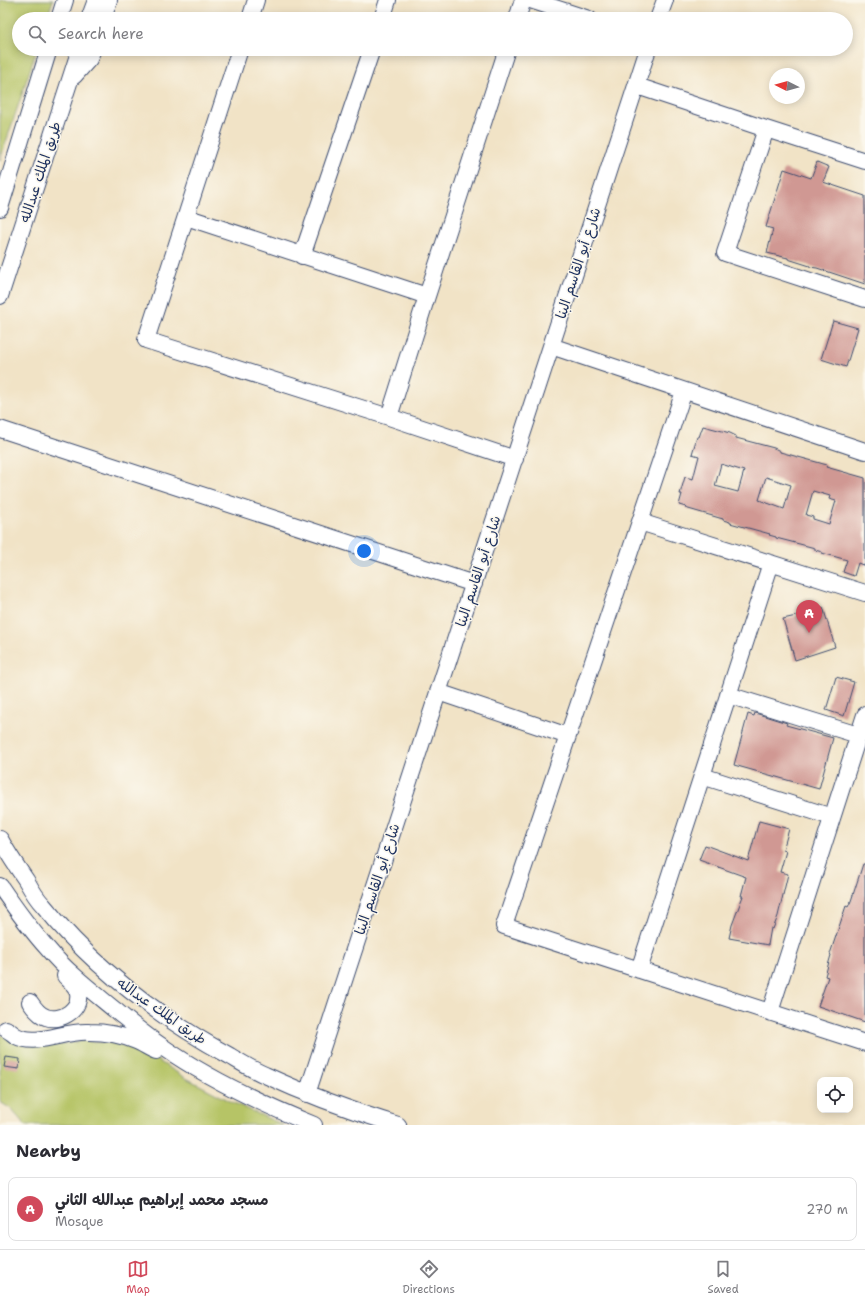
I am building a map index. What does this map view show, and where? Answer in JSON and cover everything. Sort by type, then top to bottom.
[{"type":"street","points":[[61,12],[65,0]]},
{"type":"street","points":[[92,12],[96,0]]},
{"type":"street","points":[[105,12],[109,0]]},
{"type":"street","points":[[252,12],[256,0]]},
{"type":"street","points":[[384,12],[388,0]]},
{"type":"street","points":[[519,12],[523,0]]},
{"type":"street","points":[[530,0],[567,12]]},
{"type":"street","points":[[660,12],[664,0]]},
{"type":"street","name":"طريق الملك عبدالله","points":[[0,208],[47,56]]},
{"type":"street","name":"طريق الملك عبدالله","points":[[0,296],[78,56]]},
{"type":"street","points":[[70,80],[90,56]]},
{"type":"street","points":[[238,56],[146,340],[389,417],[515,459]]},
{"type":"street","points":[[302,256],[370,56]]},
{"type":"street","points":[[389,417],[505,56]]},
{"type":"street","name":"شارع أبو القاسم البنا","points":[[307,1094],[646,56]]},
{"type":"street","points":[[636,86],[865,161]]},
{"type":"street","points":[[766,129],[725,253],[865,299]]},
{"type":"street","points":[[186,217],[427,296]]},
{"type":"street","points":[[552,346],[865,451]]},
{"type":"street","points":[[684,391],[504,926],[865,1043]]},
{"type":"street","points":[[0,429],[474,584]]},
{"type":"street","points":[[640,522],[865,593]]},
{"type":"street","points":[[639,970],[771,564]]},
{"type":"street","points":[[438,692],[568,736]]},
{"type":"street","points":[[728,695],[858,735]]},
{"type":"street","points":[[770,1012],[858,735],[865,718]]},
{"type":"street","points":[[702,776],[832,817]]},
{"type":"street","name":"طريق الملك عبدالله","points":[[0,839],[46,909],[68,934],[135,995],[171,1021],[263,1075],[307,1094],[350,1110],[398,1125]]},
{"type":"street","name":"طريق الملك عبدالله","points":[[0,886],[19,914],[48,950],[82,982],[163,1048],[231,1088],[314,1125]]},
{"type":"street","points":[[9,900],[22,929],[42,953],[77,990],[78,998],[76,1005],[66,1016],[59,1018],[52,1019],[45,1017],[38,1013],[30,1002]]},
{"type":"street","points":[[6,1029],[17,1036],[28,1040],[40,1040],[87,1031],[126,1037],[193,1066]]},
{"type":"green space","points":[[0,0],[53,0],[49,12],[12,12],[12,56],[35,56],[0,160]]},
{"type":"green space","points":[[0,1035],[23,1044],[47,1046],[82,1041],[114,1043],[141,1050],[184,1077],[232,1102],[283,1125],[25,1125],[11,1109],[0,1102]]},
{"type":"building","points":[[817,162],[829,167],[823,182],[865,196],[865,284],[810,267],[788,258],[767,253],[773,229],[766,227],[784,169],[811,178]]},
{"type":"building","points":[[833,321],[858,328],[846,367],[821,359]]},
{"type":"building","points":[[703,426],[730,433],[736,436],[736,438],[774,448],[780,452],[827,465],[826,467],[865,478],[865,566],[858,563],[854,576],[843,572],[847,560],[822,553],[815,550],[815,548],[776,538],[769,535],[770,534],[730,523],[723,519],[679,505],[682,494],[680,494],[685,477],[693,479],[699,456],[692,454],[697,437],[699,437]],"holes":[[[721,464],[744,471],[738,492],[715,486]],[[766,477],[791,485],[784,509],[759,500]],[[813,491],[830,496],[829,499],[836,501],[829,524],[806,515]]]},
{"type":"building","points":[[823,607],[835,647],[795,660],[783,619],[805,614]]},
{"type":"building","points":[[836,677],[854,682],[844,716],[826,710]]},
{"type":"building","points":[[755,713],[787,723],[786,725],[833,738],[819,789],[734,765],[748,714],[754,716]]},
{"type":"building","points":[[759,821],[789,829],[783,850],[786,851],[780,872],[788,874],[778,916],[773,929],[771,928],[768,945],[729,938],[732,925],[743,896],[741,896],[746,877],[699,860],[705,845],[748,861]]},
{"type":"building","points":[[863,864],[865,864],[865,1022],[818,1006],[828,977],[825,976],[830,954],[846,906],[848,907],[851,901]]},
{"type":"building","points":[[6,1057],[20,1059],[19,1069],[4,1067]]},
{"type":"place","name":"مسجد محمد إبراهيم عبدالله الثاني","points":[[809,633]]}]
